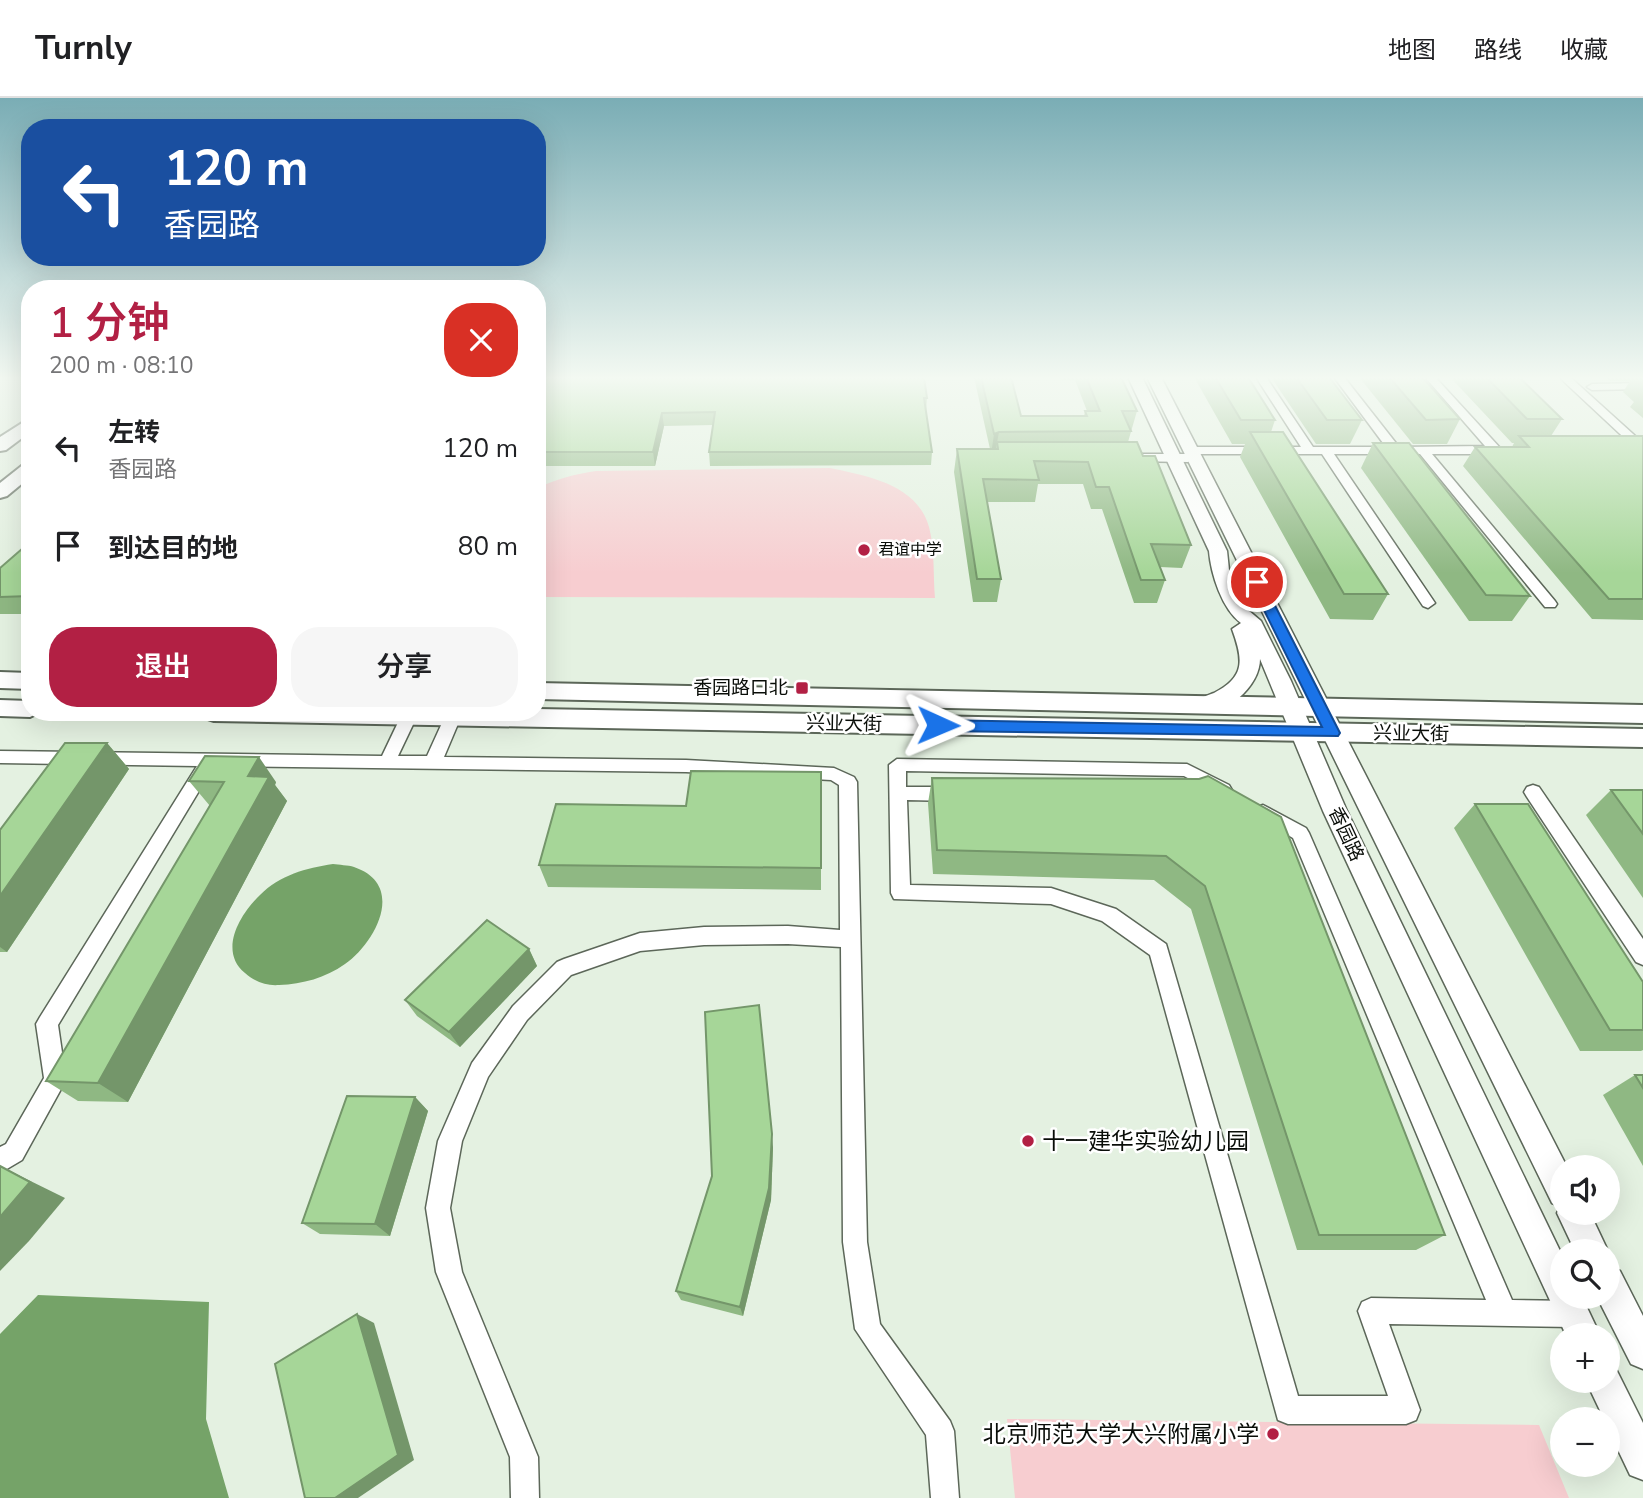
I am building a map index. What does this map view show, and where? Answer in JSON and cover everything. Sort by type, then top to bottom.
[{"type":"main road","points":[[0,492],[21,475]]},
{"type":"main road","points":[[0,680],[21,681]]},
{"type":"main road","name":"兴业大街","points":[[546,691],[1643,714]]},
{"type":"main road","points":[[0,708],[21,709]]},
{"type":"main road","name":"兴业大街","points":[[546,716],[1643,738]]},
{"type":"street","name":"香园路","points":[[1166,442],[1218,551],[1220,570],[1240,613],[1251,621],[1291,705],[1335,811],[1571,1310]]},
{"type":"street","name":"香园路","points":[[1187,442],[1550,1166]]},
{"type":"street","points":[[1304,442],[1310,451]]},
{"type":"street","points":[[1389,442],[1395,450]]},
{"type":"street","points":[[1488,442],[1495,450]]},
{"type":"street","points":[[1630,449],[1643,449],[1636,442]]},
{"type":"street","points":[[1119,458],[1174,458],[1325,450],[1509,449]]},
{"type":"street","points":[[1325,450],[1428,603]]},
{"type":"street","points":[[1423,450],[1550,604]]},
{"type":"street","points":[[1206,704],[1230,695],[1250,674],[1251,650],[1239,622],[1240,613]]},
{"type":"street","points":[[386,764],[408,721]]},
{"type":"street","points":[[432,764],[451,721]]},
{"type":"street","points":[[0,757],[687,766],[834,774],[848,782],[855,1242],[868,1329],[940,1431],[945,1498]]},
{"type":"street","points":[[58,780],[74,758]]},
{"type":"street","points":[[0,1161],[14,1152],[55,1080],[47,1024],[210,761]]},
{"type":"street","points":[[1504,1313],[1300,833],[1187,769],[897,765],[901,893],[1051,896],[1109,915],[1160,950],[1288,1410],[1406,1410],[1371,1311],[1504,1313],[1571,1310]]},
{"type":"street","points":[[1533,792],[1643,956]]},
{"type":"street","points":[[897,793],[966,794]]},
{"type":"street","points":[[525,1498],[524,1457],[449,1272],[438,1208],[450,1141],[480,1070],[520,1013],[564,968],[640,942],[716,936],[851,939]]},
{"type":"street","points":[[1620,1307],[1643,1352]]},
{"type":"street","points":[[1610,1393],[1643,1462]]},
{"type":"shaded area","points":[[830,468],[889,484],[914,501],[923,512],[931,535],[935,598],[546,597],[546,484],[596,471]]},
{"type":"shaded area","points":[[333,864],[354,867],[370,875],[379,887],[381,914],[367,943],[345,964],[314,979],[275,985],[261,983],[245,973],[237,964],[233,944],[239,922],[245,912],[268,888],[285,877]]},
{"type":"shaded area","points":[[38,1295],[209,1302],[206,1419],[229,1498],[0,1498],[0,1334]]},
{"type":"shaded area","name":"北京师范大学大兴附属小学","points":[[1007,1419],[1539,1425],[1550,1452],[1550,1477],[1560,1477],[1569,1498],[1015,1498]]},
{"type":"building","points":[[546,442],[655,442],[653,452],[546,452]]},
{"type":"building","points":[[710,442],[931,442],[932,452],[709,452]]},
{"type":"building","points":[[997,442],[1137,442],[1143,456],[1155,456],[1191,545],[1151,544],[1165,580],[1141,580],[1109,487],[1096,487],[1088,462],[1034,461],[1039,480],[983,479],[1001,579],[977,579],[957,449],[998,449]]},
{"type":"building","points":[[1256,442],[1290,442],[1388,594],[1344,594]]},
{"type":"building","points":[[1525,442],[1643,442],[1643,599],[1609,599],[1475,447],[1529,447]]},
{"type":"building","points":[[1373,443],[1409,443],[1530,596],[1486,595]]},
{"type":"building","points":[[21,550],[21,596],[0,597],[0,568]]},
{"type":"building","points":[[65,743],[107,743],[0,896],[0,830]]},
{"type":"building","points":[[205,756],[259,757],[248,776],[269,777],[98,1083],[46,1081],[224,782],[189,781]]},
{"type":"building","points":[[691,771],[821,772],[821,868],[539,865],[556,804],[686,806]]},
{"type":"building","points":[[1208,776],[1281,817],[1445,1235],[1319,1235],[1205,886],[1166,856],[937,850],[932,778],[1199,779]]},
{"type":"building","points":[[1611,790],[1643,790],[1643,834]]},
{"type":"building","points":[[1475,804],[1528,804],[1643,982],[1643,1030],[1610,1030]]},
{"type":"building","points":[[487,920],[529,949],[449,1032],[405,1000]]},
{"type":"building","points":[[759,1005],[772,1134],[769,1188],[740,1307],[676,1291],[712,1176],[705,1012]]},
{"type":"building","points":[[1635,1075],[1643,1075],[1643,1088]]},
{"type":"building","points":[[347,1096],[415,1097],[375,1224],[302,1223]]},
{"type":"building","points":[[0,1166],[30,1182],[0,1217]]},
{"type":"building","points":[[357,1314],[398,1455],[335,1498],[305,1498],[275,1364]]},
{"type":"place","name":"君谊中学","points":[[864,550]]},
{"type":"place","name":"香园路口北","points":[[802,688]]},
{"type":"place","name":"十一建华实验幼儿园","points":[[1028,1141]]},
{"type":"place","name":"北京师范大学大兴附属小学","points":[[1273,1434]]},
{"type":"route","points":[[938,725],[1332,733],[1257,582]]}]
